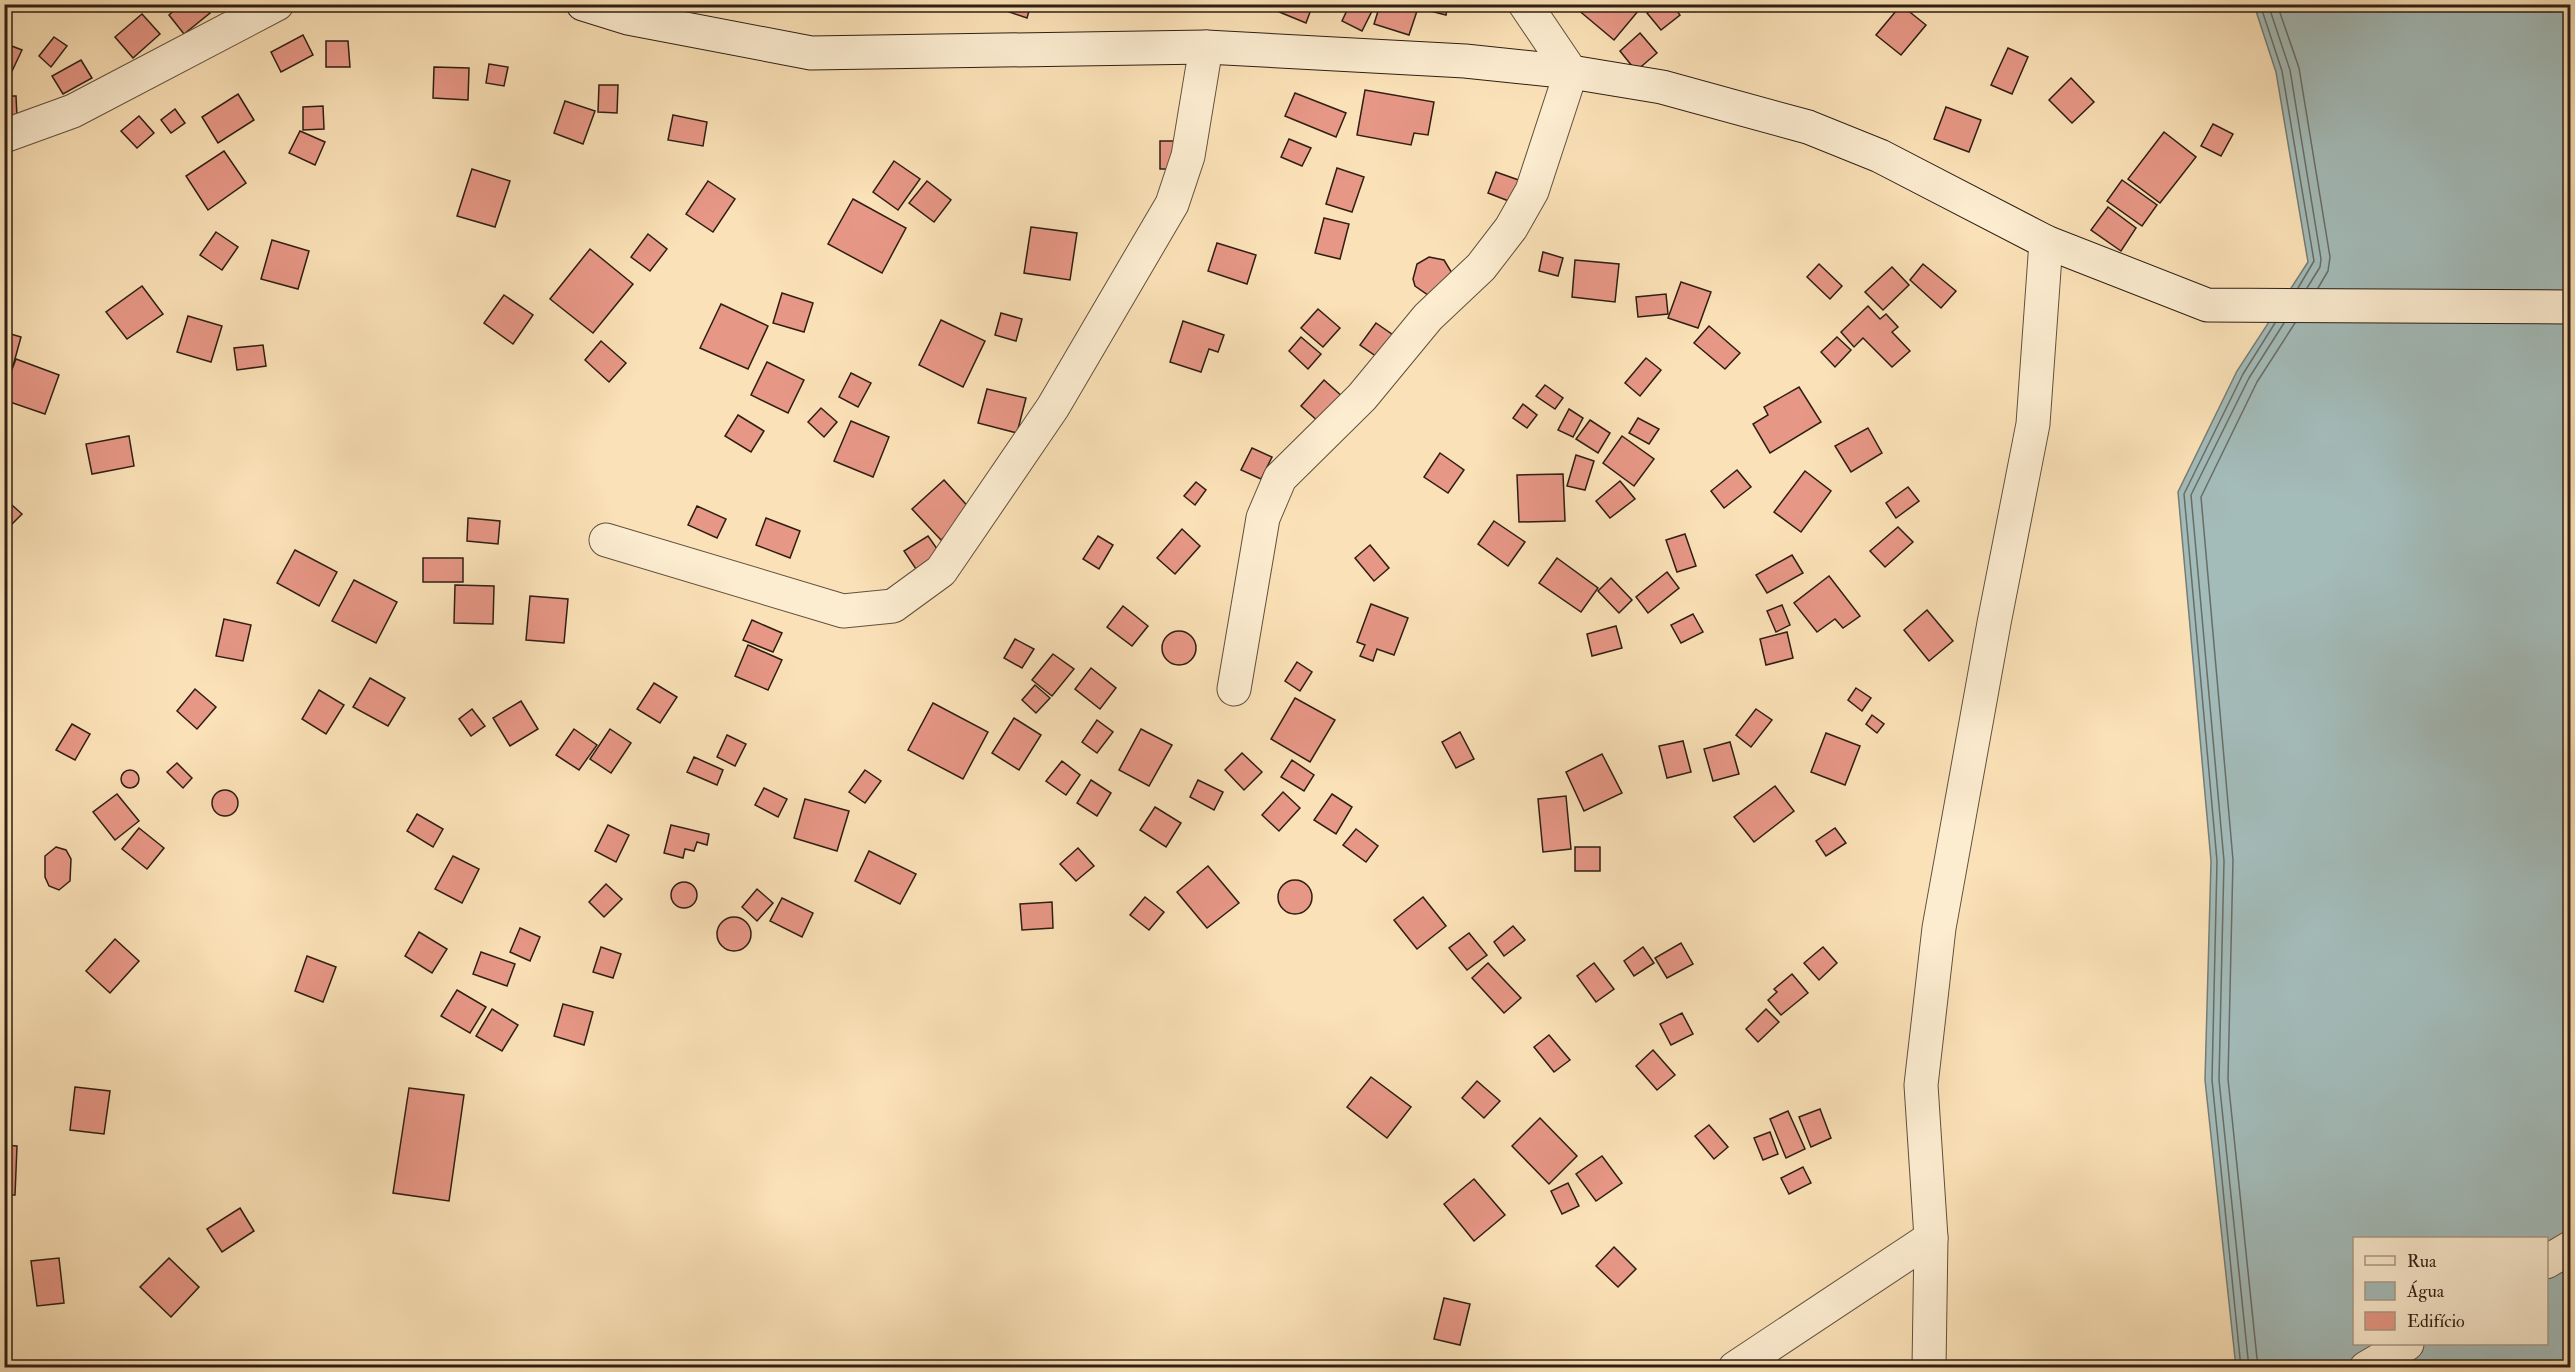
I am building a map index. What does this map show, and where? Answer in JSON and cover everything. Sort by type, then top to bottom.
[{"type":"street","points":[[4,136],[73,111],[277,4]]},
{"type":"street","points":[[583,4],[628,18],[812,53],[1206,47],[1465,61],[1571,72],[1662,87],[1808,127],[1880,156],[2046,243],[2207,305],[2571,307]]},
{"type":"street","points":[[1525,4],[1571,72]]},
{"type":"street","points":[[606,540],[843,611],[893,606],[941,571],[1053,407],[1172,204],[1188,156],[1206,47]]},
{"type":"street","points":[[1234,689],[1263,518],[1280,478],[1362,397],[1428,317],[1481,267],[1511,228],[1532,191],[1571,72]]},
{"type":"street","points":[[1929,1368],[1931,1238],[1922,1074],[1939,928],[1994,623],[2033,424],[2046,243]]},
{"type":"street","points":[[1735,1368],[1931,1238]]},
{"type":"street","points":[[2548,1261],[2571,1248]]},
{"type":"street","points":[[2366,1368],[2405,1345]]},
{"type":"water","points":[[2254,5],[2570,5],[2570,1367],[2236,1367],[2205,1080],[2211,861],[2178,492],[2237,371],[2308,262],[2276,72]]},
{"type":"building","points":[[181,4],[204,4],[210,13],[184,34],[169,15]]},
{"type":"building","points":[[986,4],[1031,4],[1027,18]]},
{"type":"building","points":[[1274,4],[1313,4],[1306,23],[1272,9]]},
{"type":"building","points":[[1350,4],[1359,4],[1372,11],[1362,31],[1342,21]]},
{"type":"building","points":[[1373,4],[1419,5],[1409,35],[1374,24],[1379,8]]},
{"type":"building","points":[[1427,4],[1448,4],[1446,15],[1426,10]]},
{"type":"building","points":[[1581,4],[1644,4],[1614,40],[1577,9]]},
{"type":"building","points":[[1658,4],[1672,4],[1680,15],[1661,30],[1647,13]]},
{"type":"building","points":[[1901,5],[1926,25],[1901,55],[1876,35]]},
{"type":"building","points":[[142,14],[160,34],[133,58],[115,37]]},
{"type":"building","points":[[1640,33],[1657,53],[1636,71],[1620,51]]},
{"type":"building","points":[[303,35],[313,55],[281,72],[271,52]]},
{"type":"building","points":[[54,37],[67,46],[51,67],[39,56]]},
{"type":"building","points":[[326,41],[348,41],[350,67],[326,67]]},
{"type":"building","points":[[4,43],[22,50],[4,88]]},
{"type":"building","points":[[2008,48],[2028,57],[2012,94],[1991,85]]},
{"type":"building","points":[[81,60],[92,78],[63,94],[52,76]]},
{"type":"building","points":[[489,64],[508,67],[504,86],[486,83]]},
{"type":"building","points":[[434,67],[469,68],[468,100],[433,98]]},
{"type":"building","points":[[2071,78],[2094,102],[2072,123],[2049,100]]},
{"type":"building","points":[[599,85],[618,85],[617,113],[598,112]]},
{"type":"building","points":[[1365,90],[1434,102],[1428,135],[1414,133],[1411,145],[1357,135]]},
{"type":"building","points":[[1295,93],[1346,113],[1336,137],[1285,116]]},
{"type":"building","points":[[238,94],[254,120],[218,143],[202,117]]},
{"type":"building","points":[[4,96],[16,96],[17,117],[4,117]]},
{"type":"building","points":[[565,101],[595,111],[583,144],[554,133]]},
{"type":"building","points":[[323,106],[324,129],[303,130],[303,107]]},
{"type":"building","points":[[1946,107],[1981,120],[1969,152],[1934,139]]},
{"type":"building","points":[[175,109],[185,123],[171,133],[161,120]]},
{"type":"building","points":[[673,115],[707,122],[703,146],[668,140]]},
{"type":"building","points":[[139,116],[154,133],[137,148],[121,131]]},
{"type":"building","points":[[2213,124],[2233,134],[2221,156],[2201,146]]},
{"type":"building","points":[[300,131],[325,142],[315,165],[289,153]]},
{"type":"building","points":[[2164,132],[2196,157],[2160,203],[2128,179]]},
{"type":"building","points":[[1289,139],[1311,148],[1302,166],[1281,157]]},
{"type":"building","points":[[1160,141],[1178,141],[1178,169],[1160,169]]},
{"type":"building","points":[[224,151],[246,183],[208,210],[186,176]]},
{"type":"building","points":[[894,161],[920,179],[898,210],[873,192]]},
{"type":"building","points":[[1337,168],[1364,177],[1352,212],[1326,204]]},
{"type":"building","points":[[472,169],[510,181],[495,227],[457,216]]},
{"type":"building","points":[[1496,172],[1527,183],[1519,205],[1488,193]]},
{"type":"building","points":[[2122,180],[2157,205],[2142,226],[2107,201]]},
{"type":"building","points":[[708,181],[735,199],[713,232],[686,214]]},
{"type":"building","points":[[927,181],[951,200],[934,222],[909,203]]},
{"type":"building","points":[[853,199],[906,228],[882,273],[828,244]]},
{"type":"building","points":[[2108,207],[2136,228],[2121,251],[2091,230]]},
{"type":"building","points":[[1324,218],[1349,224],[1340,259],[1315,253]]},
{"type":"building","points":[[1031,227],[1077,233],[1070,280],[1024,273]]},
{"type":"building","points":[[216,232],[238,247],[222,270],[200,255]]},
{"type":"building","points":[[648,234],[667,249],[650,271],[631,257]]},
{"type":"building","points":[[272,240],[309,251],[298,289],[261,279]]},
{"type":"building","points":[[1217,243],[1256,255],[1247,284],[1208,271]]},
{"type":"building","points":[[590,249],[633,284],[593,333],[550,299]]},
{"type":"building","points":[[1543,252],[1563,258],[1558,276],[1539,271]]},
{"type":"building","points":[[1429,257],[1444,260],[1452,273],[1428,295],[1415,286],[1413,279],[1417,264]]},
{"type":"building","points":[[1575,260],[1619,264],[1615,302],[1572,297]]},
{"type":"building","points":[[1819,264],[1842,286],[1830,299],[1807,277]]},
{"type":"building","points":[[1923,264],[1956,291],[1941,308],[1910,280]]},
{"type":"building","points":[[1892,267],[1909,285],[1883,310],[1865,292]]},
{"type":"building","points":[[1681,282],[1711,292],[1698,328],[1668,318]]},
{"type":"building","points":[[142,286],[163,314],[127,339],[106,312]]},
{"type":"building","points":[[782,293],[813,303],[804,332],[773,323]]},
{"type":"building","points":[[1666,294],[1668,314],[1638,317],[1636,297]]},
{"type":"building","points":[[504,295],[533,315],[513,344],[484,323]]},
{"type":"building","points":[[721,304],[768,326],[748,369],[700,348]]},
{"type":"building","points":[[1868,306],[1880,319],[1886,314],[1898,327],[1892,332],[1910,351],[1892,367],[1863,338],[1854,347],[1841,332]]},
{"type":"building","points":[[1318,309],[1340,328],[1323,347],[1301,328]]},
{"type":"building","points":[[1001,313],[1022,319],[1016,341],[995,335]]},
{"type":"building","points":[[188,316],[222,326],[211,362],[177,352]]},
{"type":"building","points":[[941,320],[985,341],[963,387],[919,365]]},
{"type":"building","points":[[1183,321],[1224,335],[1218,352],[1209,349],[1201,372],[1170,362]]},
{"type":"building","points":[[1376,323],[1396,337],[1380,359],[1360,345]]},
{"type":"building","points":[[1709,326],[1740,353],[1725,369],[1694,343]]},
{"type":"building","points":[[4,332],[21,337],[13,366],[4,364]]},
{"type":"building","points":[[1301,337],[1321,354],[1308,369],[1289,351]]},
{"type":"building","points":[[1837,337],[1851,350],[1835,367],[1821,352]]},
{"type":"building","points":[[601,341],[626,363],[609,382],[585,360]]},
{"type":"building","points":[[263,345],[266,366],[237,370],[234,348]]},
{"type":"building","points":[[1646,358],[1661,370],[1640,396],[1625,383]]},
{"type":"building","points":[[16,359],[59,375],[45,414],[4,400],[4,390]]},
{"type":"building","points":[[767,362],[804,380],[788,413],[751,395]]},
{"type":"building","points":[[851,373],[871,383],[858,407],[839,397]]},
{"type":"building","points":[[1324,380],[1344,398],[1320,423],[1301,406]]},
{"type":"building","points":[[1545,385],[1563,398],[1555,409],[1536,396]]},
{"type":"building","points":[[1799,387],[1821,422],[1770,453],[1753,424],[1768,415],[1764,407]]},
{"type":"building","points":[[987,389],[1026,398],[1017,433],[978,423]]},
{"type":"building","points":[[1523,404],[1537,415],[1527,428],[1513,418]]},
{"type":"building","points":[[821,408],[837,422],[824,437],[808,422]]},
{"type":"building","points":[[1569,409],[1583,418],[1573,437],[1558,430]]},
{"type":"building","points":[[738,415],[764,431],[751,452],[725,436]]},
{"type":"building","points":[[1638,418],[1659,429],[1649,444],[1629,433]]},
{"type":"building","points":[[1590,420],[1610,433],[1598,453],[1576,439]]},
{"type":"building","points":[[851,421],[889,437],[873,477],[834,461]]},
{"type":"building","points":[[1868,428],[1882,453],[1851,472],[1835,446]]},
{"type":"building","points":[[129,436],[134,466],[92,474],[86,444]]},
{"type":"building","points":[[1622,436],[1654,459],[1634,486],[1603,463]]},
{"type":"building","points":[[1252,448],[1272,457],[1261,479],[1241,470]]},
{"type":"building","points":[[1440,453],[1464,470],[1448,493],[1424,477]]},
{"type":"building","points":[[1576,455],[1594,461],[1585,490],[1567,486]]},
{"type":"building","points":[[1737,470],[1751,487],[1724,508],[1711,491]]},
{"type":"building","points":[[1805,471],[1831,491],[1801,532],[1774,512]]},
{"type":"building","points":[[1563,474],[1565,521],[1519,522],[1517,475]]},
{"type":"building","points":[[944,480],[973,512],[941,540],[912,509]]},
{"type":"building","points":[[1620,481],[1635,499],[1610,518],[1596,501]]},
{"type":"building","points":[[1196,482],[1206,490],[1195,505],[1184,496]]},
{"type":"building","points":[[1908,487],[1919,501],[1896,518],[1886,503]]},
{"type":"building","points":[[4,498],[22,514],[4,532]]},
{"type":"building","points":[[697,506],[726,519],[717,538],[688,525]]},
{"type":"building","points":[[468,518],[500,521],[498,544],[467,541]]},
{"type":"building","points":[[766,518],[800,531],[790,558],[756,545]]},
{"type":"building","points":[[1494,521],[1525,542],[1508,566],[1478,544]]},
{"type":"building","points":[[1898,527],[1913,542],[1885,567],[1870,551]]},
{"type":"building","points":[[1182,529],[1200,546],[1175,574],[1157,558]]},
{"type":"building","points":[[1685,534],[1696,566],[1677,572],[1666,540]]},
{"type":"building","points":[[928,536],[940,553],[916,569],[904,551]]},
{"type":"building","points":[[1098,536],[1113,545],[1099,569],[1083,559]]},
{"type":"building","points":[[1370,545],[1389,568],[1374,581],[1355,558]]},
{"type":"building","points":[[295,550],[337,572],[319,606],[277,583]]},
{"type":"building","points":[[1792,555],[1803,573],[1767,593],[1756,575]]},
{"type":"building","points":[[423,558],[463,558],[463,582],[423,582]]},
{"type":"building","points":[[1557,558],[1598,588],[1581,612],[1539,583]]},
{"type":"building","points":[[1667,572],[1679,588],[1648,613],[1636,597]]},
{"type":"building","points":[[1829,576],[1860,616],[1843,628],[1835,619],[1817,632],[1794,603]]},
{"type":"building","points":[[1611,578],[1632,600],[1619,613],[1598,591]]},
{"type":"building","points":[[354,580],[397,602],[376,643],[332,621]]},
{"type":"building","points":[[455,585],[494,586],[493,624],[454,623]]},
{"type":"building","points":[[530,596],[568,599],[564,643],[526,640]]},
{"type":"building","points":[[1371,604],[1408,618],[1394,655],[1377,649],[1373,661],[1360,656],[1365,645],[1357,642]]},
{"type":"building","points":[[1782,605],[1790,625],[1776,632],[1767,611]]},
{"type":"building","points":[[1123,606],[1148,626],[1132,646],[1107,627]]},
{"type":"building","points":[[1927,610],[1953,641],[1929,661],[1904,630]]},
{"type":"building","points":[[1693,614],[1703,632],[1681,643],[1671,625]]},
{"type":"building","points":[[224,619],[251,625],[243,661],[216,656]]},
{"type":"building","points":[[752,620],[782,633],[773,652],[743,640]]},
{"type":"building","points":[[1616,626],[1622,648],[1592,656],[1587,634]]},
{"type":"building","points":[[1179,631],[1191,636],[1196,648],[1191,660],[1179,665],[1167,660],[1162,648],[1167,636]]},
{"type":"building","points":[[1787,632],[1793,658],[1766,665],[1760,639]]},
{"type":"building","points":[[1015,639],[1034,649],[1022,668],[1004,658]]},
{"type":"building","points":[[748,645],[782,660],[768,690],[735,676]]},
{"type":"building","points":[[1053,654],[1074,669],[1052,696],[1032,680]]},
{"type":"building","points":[[1297,662],[1312,672],[1300,691],[1285,681]]},
{"type":"building","points":[[1091,668],[1116,688],[1100,709],[1075,689]]},
{"type":"building","points":[[370,678],[405,698],[388,726],[353,707]]},
{"type":"building","points":[[654,683],[677,697],[660,723],[637,709]]},
{"type":"building","points":[[1035,685],[1050,698],[1036,713],[1022,700]]},
{"type":"building","points":[[1856,688],[1871,698],[1862,711],[1848,700]]},
{"type":"building","points":[[195,689],[216,707],[197,729],[177,711]]},
{"type":"building","points":[[319,690],[344,705],[326,734],[302,719]]},
{"type":"building","points":[[1295,698],[1335,720],[1310,762],[1271,739]]},
{"type":"building","points":[[521,701],[538,729],[510,746],[493,718]]},
{"type":"building","points":[[933,703],[988,732],[963,779],[908,750]]},
{"type":"building","points":[[472,709],[485,726],[471,736],[459,719]]},
{"type":"building","points":[[1756,709],[1772,720],[1751,747],[1736,735]]},
{"type":"building","points":[[1872,715],[1884,724],[1877,733],[1866,724]]},
{"type":"building","points":[[1014,718],[1041,735],[1019,770],[992,753]]},
{"type":"building","points":[[1097,720],[1113,732],[1097,753],[1082,742]]},
{"type":"building","points":[[72,724],[90,734],[75,760],[56,750]]},
{"type":"building","points":[[574,729],[597,745],[579,770],[556,755]]},
{"type":"building","points":[[610,729],[631,743],[611,773],[590,759]]},
{"type":"building","points":[[1141,729],[1172,745],[1149,786],[1119,770]]},
{"type":"building","points":[[1460,732],[1474,759],[1456,768],[1442,742]]},
{"type":"building","points":[[1826,733],[1860,746],[1845,785],[1811,772]]},
{"type":"building","points":[[727,735],[746,744],[735,766],[717,757]]},
{"type":"building","points":[[1683,741],[1691,772],[1667,778],[1659,746]]},
{"type":"building","points":[[1730,742],[1739,774],[1713,781],[1704,749]]},
{"type":"building","points":[[1242,753],[1262,772],[1244,790],[1225,770]]},
{"type":"building","points":[[1602,754],[1622,793],[1584,811],[1566,772]]},
{"type":"building","points":[[694,757],[723,770],[717,785],[687,772]]},
{"type":"building","points":[[1292,760],[1314,775],[1304,791],[1281,777]]},
{"type":"building","points":[[1062,761],[1080,775],[1066,795],[1046,781]]},
{"type":"building","points":[[177,763],[192,778],[183,788],[167,772]]},
{"type":"building","points":[[126,770],[134,770],[139,775],[137,786],[126,788],[121,783],[121,775]]},
{"type":"building","points":[[865,770],[881,781],[865,803],[849,792]]},
{"type":"building","points":[[1091,780],[1111,793],[1097,816],[1077,803]]},
{"type":"building","points":[[1198,780],[1223,792],[1214,810],[1190,797]]},
{"type":"building","points":[[1775,786],[1794,811],[1754,842],[1734,817]]},
{"type":"building","points":[[764,788],[787,799],[778,817],[755,805]]},
{"type":"building","points":[[225,790],[234,794],[238,803],[234,812],[225,816],[216,812],[212,803],[216,794]]},
{"type":"building","points":[[1283,792],[1300,808],[1279,831],[1262,815]]},
{"type":"building","points":[[117,794],[139,821],[115,840],[93,812]]},
{"type":"building","points":[[1332,794],[1352,807],[1336,834],[1314,820]]},
{"type":"building","points":[[1566,796],[1571,849],[1543,852],[1538,799]]},
{"type":"building","points":[[805,799],[849,811],[837,851],[794,838]]},
{"type":"building","points":[[1155,807],[1181,823],[1166,847],[1140,830]]},
{"type":"building","points":[[417,814],[443,829],[433,847],[407,831]]},
{"type":"building","points":[[608,825],[629,835],[616,862],[595,851]]},
{"type":"building","points":[[671,825],[709,834],[707,845],[697,842],[694,851],[685,849],[683,858],[664,853]]},
{"type":"building","points":[[139,828],[164,848],[147,869],[122,849]]},
{"type":"building","points":[[1835,828],[1846,843],[1826,856],[1816,841]]},
{"type":"building","points":[[1356,829],[1378,846],[1366,862],[1343,845]]},
{"type":"building","points":[[56,847],[66,850],[71,859],[70,881],[59,890],[49,886],[45,877],[45,856]]},
{"type":"building","points":[[1575,847],[1600,847],[1600,871],[1575,871]]},
{"type":"building","points":[[1078,848],[1094,866],[1076,881],[1060,864]]},
{"type":"building","points":[[869,851],[916,874],[900,904],[855,881]]},
{"type":"building","points":[[453,856],[479,869],[462,903],[435,889]]},
{"type":"building","points":[[1208,866],[1239,903],[1207,928],[1177,892]]},
{"type":"building","points":[[1295,880],[1307,885],[1312,897],[1307,909],[1295,914],[1283,909],[1278,897],[1283,885]]},
{"type":"building","points":[[684,882],[693,886],[697,895],[693,904],[684,908],[675,904],[671,895],[675,886]]},
{"type":"building","points":[[606,884],[622,899],[604,917],[589,902]]},
{"type":"building","points":[[757,889],[773,903],[757,921],[742,907]]},
{"type":"building","points":[[1145,897],[1164,912],[1149,930],[1130,915]]},
{"type":"building","points":[[1423,897],[1446,926],[1417,949],[1394,920]]},
{"type":"building","points":[[782,898],[813,913],[802,937],[770,921]]},
{"type":"building","points":[[1052,902],[1053,928],[1022,930],[1020,904]]},
{"type":"building","points":[[734,917],[746,922],[751,934],[746,946],[734,951],[722,946],[717,934],[722,922]]},
{"type":"building","points":[[1513,926],[1525,940],[1504,956],[1494,942]]},
{"type":"building","points":[[520,928],[540,937],[530,961],[510,952]]},
{"type":"building","points":[[419,932],[447,949],[432,973],[405,956]]},
{"type":"building","points":[[1469,933],[1487,955],[1467,970],[1449,948]]},
{"type":"building","points":[[115,939],[139,961],[110,993],[86,971]]},
{"type":"building","points":[[1681,943],[1693,964],[1667,978],[1655,958]]},
{"type":"building","points":[[601,947],[621,954],[613,978],[593,972]]},
{"type":"building","points":[[1643,947],[1654,963],[1634,976],[1624,961]]},
{"type":"building","points":[[1823,947],[1837,963],[1819,980],[1804,963]]},
{"type":"building","points":[[481,952],[515,964],[507,986],[473,974]]},
{"type":"building","points":[[307,956],[336,967],[323,1002],[295,991]]},
{"type":"building","points":[[1488,963],[1521,998],[1504,1013],[1472,978]]},
{"type":"building","points":[[1594,963],[1614,989],[1596,1002],[1577,976]]},
{"type":"building","points":[[1792,974],[1808,993],[1781,1015],[1768,1000],[1777,992],[1774,989]]},
{"type":"building","points":[[457,990],[486,1007],[470,1033],[441,1016]]},
{"type":"building","points":[[563,1004],[593,1012],[584,1045],[554,1036]]},
{"type":"building","points":[[492,1009],[518,1025],[502,1051],[476,1036]]},
{"type":"building","points":[[1766,1009],[1779,1022],[1758,1042],[1746,1029]]},
{"type":"building","points":[[1682,1013],[1693,1034],[1671,1045],[1660,1024]]},
{"type":"building","points":[[1549,1035],[1570,1060],[1554,1072],[1534,1047]]},
{"type":"building","points":[[1653,1050],[1675,1075],[1657,1090],[1636,1066]]},
{"type":"building","points":[[1371,1077],[1411,1107],[1387,1138],[1347,1107]]},
{"type":"building","points":[[1477,1081],[1500,1101],[1484,1118],[1462,1098]]},
{"type":"building","points":[[75,1087],[110,1091],[104,1134],[70,1130]]},
{"type":"building","points":[[409,1088],[464,1095],[449,1201],[393,1193]]},
{"type":"building","points":[[1820,1109],[1831,1138],[1811,1147],[1799,1117]]},
{"type":"building","points":[[1788,1111],[1805,1149],[1786,1158],[1770,1119]]},
{"type":"building","points":[[1540,1118],[1577,1156],[1549,1184],[1512,1146]]},
{"type":"building","points":[[1709,1125],[1728,1147],[1714,1159],[1695,1136]]},
{"type":"building","points":[[1770,1132],[1778,1154],[1763,1160],[1754,1138]]},
{"type":"building","points":[[4,1145],[17,1146],[15,1195],[4,1195]]},
{"type":"building","points":[[1602,1156],[1622,1183],[1596,1201],[1576,1174]]},
{"type":"building","points":[[1803,1167],[1811,1183],[1789,1194],[1781,1178]]},
{"type":"building","points":[[1474,1179],[1505,1215],[1474,1241],[1444,1204]]},
{"type":"building","points":[[1568,1183],[1579,1206],[1562,1214],[1551,1191]]},
{"type":"building","points":[[240,1208],[254,1231],[222,1252],[207,1229]]},
{"type":"building","points":[[1614,1247],[1636,1269],[1618,1287],[1596,1266]]},
{"type":"building","points":[[59,1258],[64,1303],[37,1306],[31,1261]]},
{"type":"building","points":[[169,1258],[199,1287],[171,1317],[140,1287]]},
{"type":"building","points":[[1444,1298],[1470,1304],[1460,1345],[1434,1339]]}]
